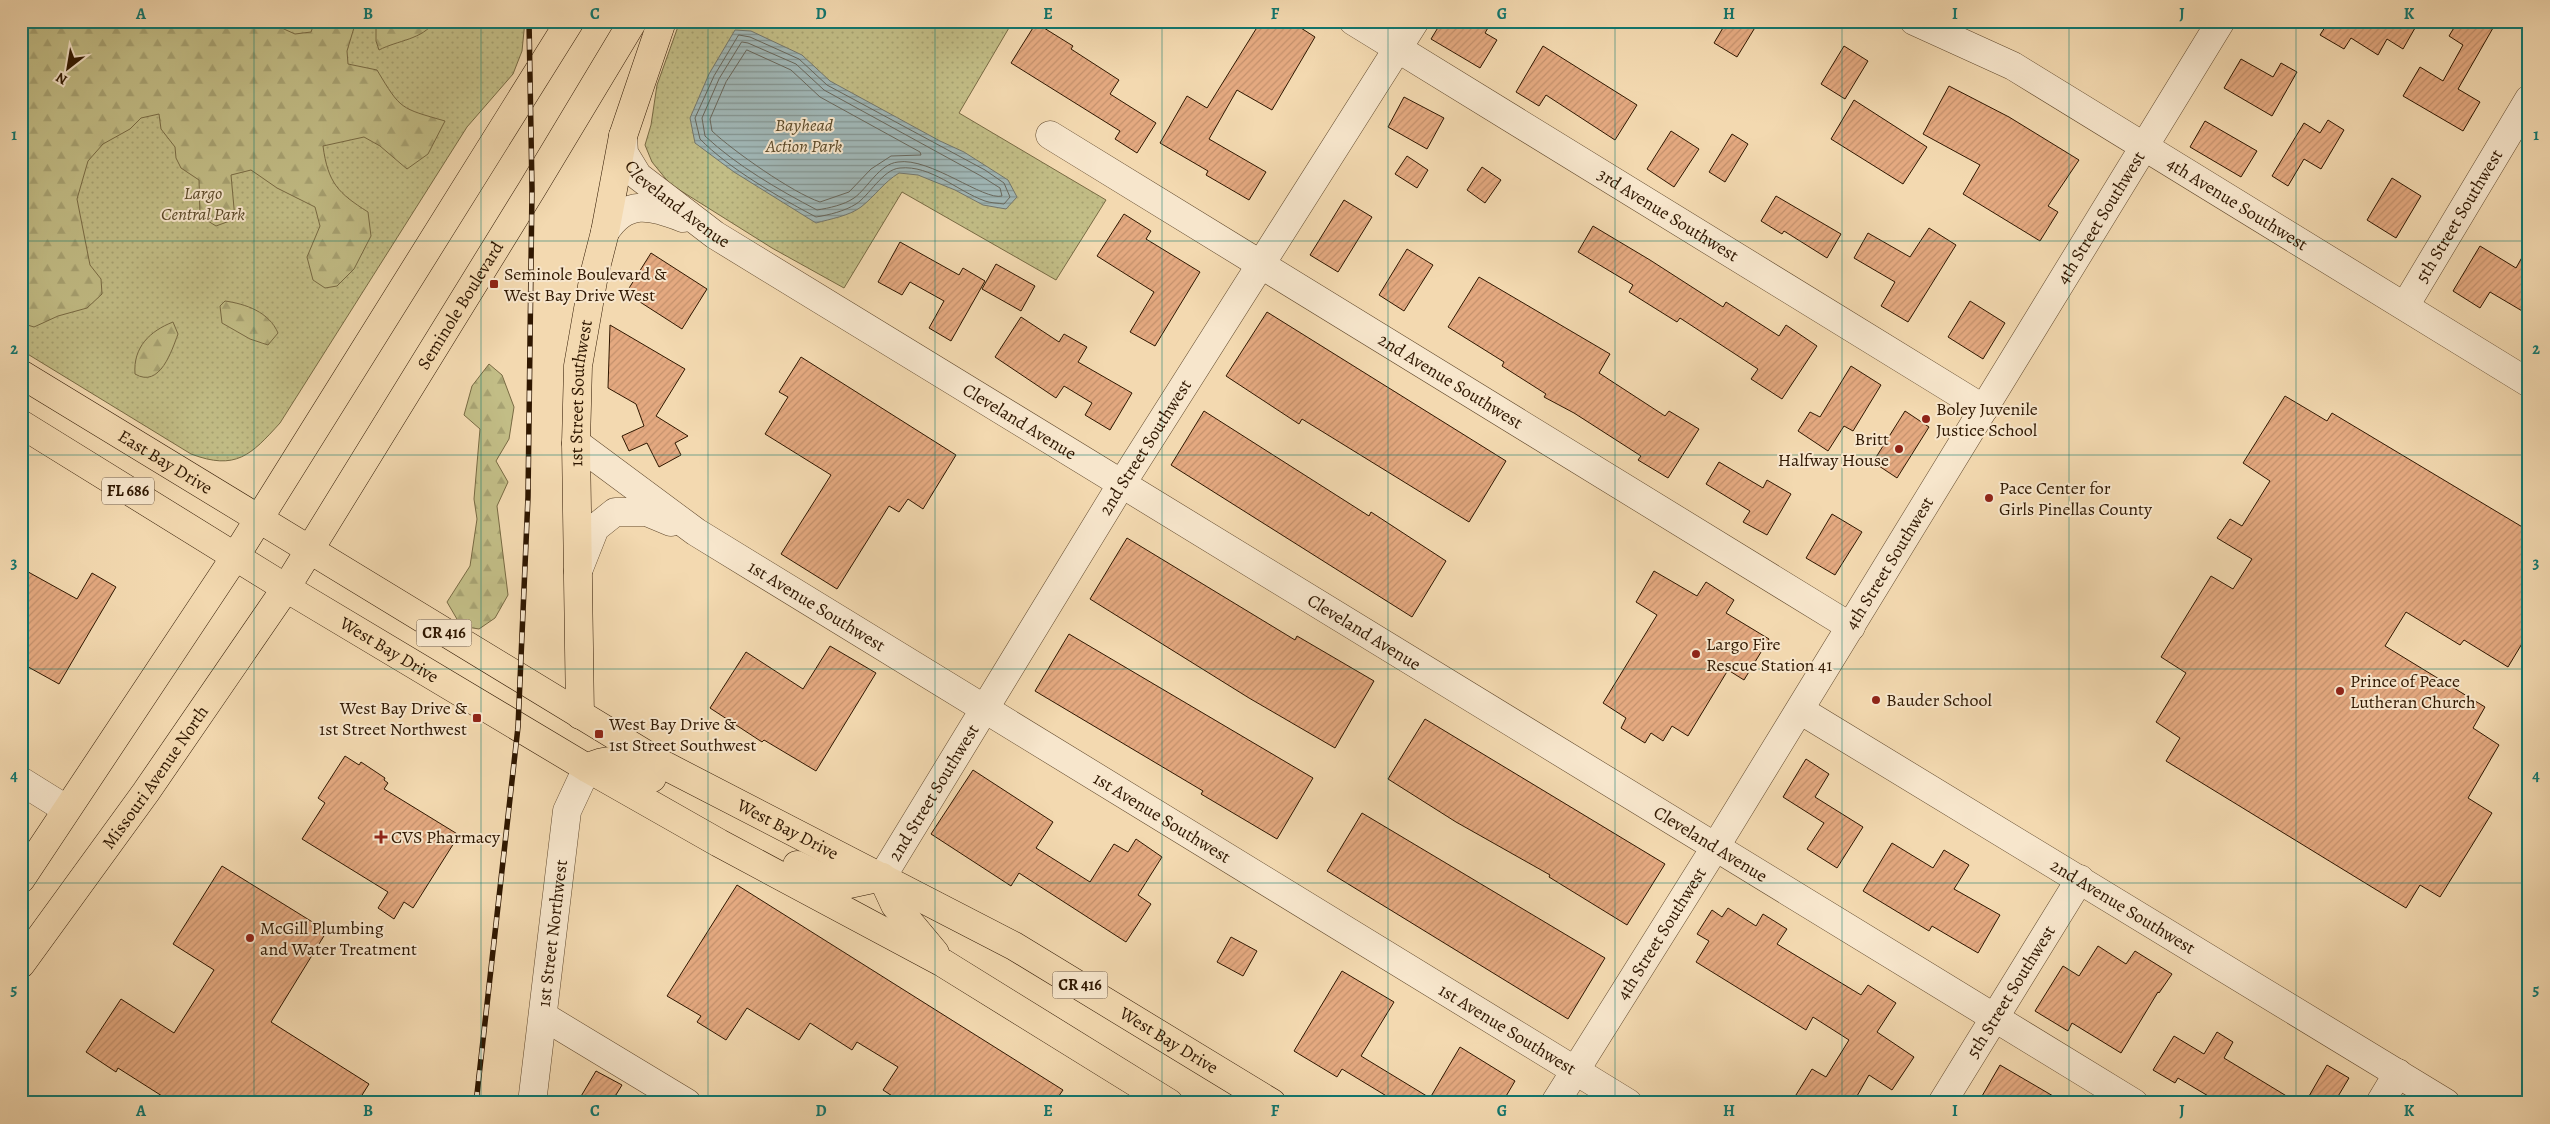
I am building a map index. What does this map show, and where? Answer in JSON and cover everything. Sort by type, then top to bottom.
[{"type":"main road","points":[[21,880],[66,809],[235,557],[570,21]]},
{"type":"main road","name":"Seminole Boulevard","points":[[286,588],[532,189],[633,21]]},
{"type":"main road","name":"1st Street Southwest","points":[[580,715],[576,443],[578,366],[594,275],[605,232],[623,136],[662,21]]},
{"type":"main road","name":"East Bay Drive","points":[[21,374],[309,551]]},
{"type":"main road","name":"FL 686","points":[[21,424],[286,588]]},
{"type":"main road","name":"West Bay Drive","points":[[309,551],[660,764],[1014,946],[1272,1103]]},
{"type":"main road","name":"West Bay Drive","points":[[286,588],[587,768],[719,844],[943,963],[1169,1103]]},
{"type":"main road","name":"Missouri Avenue North","points":[[21,964],[146,792],[286,588]]},
{"type":"main road","points":[[587,768],[599,762],[613,760],[626,762],[702,806],[719,813],[740,817],[760,817]]},
{"type":"main road","points":[[719,844],[760,847],[840,886],[882,877],[895,905],[943,963]]},
{"type":"street","name":"3rd Avenue Southwest","points":[[1353,21],[1984,409]]},
{"type":"street","name":"2nd Street Southwest","points":[[882,877],[1121,485],[1399,50],[1415,21]]},
{"type":"street","name":"4th Avenue Southwest","points":[[1914,21],[2013,66],[2529,383]]},
{"type":"street","name":"4th Street Southwest","points":[[1555,1103],[1800,710],[2221,21]]},
{"type":"street","name":"5th Street Southwest","points":[[2405,306],[2529,99]]},
{"type":"street","name":"2nd Avenue Southwest","points":[[1050,135],[1851,627]]},
{"type":"street","name":"Cleveland Avenue","points":[[623,136],[624,153],[638,176],[698,224],[1121,485],[1716,846],[2134,1103]]},
{"type":"street","points":[[605,232],[617,216],[631,208],[644,207],[662,211],[698,224]]},
{"type":"street","name":"1st Avenue Southwest","points":[[576,443],[696,532],[1628,1103]]},
{"type":"street","name":"1st Avenue Southwest","points":[[578,571],[595,528],[615,512],[647,512],[696,532]]},
{"type":"street","name":"2nd Avenue Southwest","points":[[1800,710],[2446,1103]]},
{"type":"street","name":"1st Street Northwest","points":[[532,1103],[567,811],[587,768]]},
{"type":"street","points":[[21,782],[66,809]]},
{"type":"street","name":"5th Street Southwest","points":[[1942,1103],[2080,880]]},
{"type":"street","points":[[543,1016],[687,1103]]},
{"type":"street","points":[[2380,1103],[2398,1073]]},
{"type":"green space","name":"Largo Central Park","points":[[21,21],[525,21],[522,51],[513,74],[467,127],[280,423],[260,444],[242,457],[220,461],[191,454],[21,350]]},
{"type":"green space","points":[[21,21],[266,21],[295,34],[311,32],[315,21],[356,21],[347,51],[348,64],[377,70],[391,93],[403,106],[445,121],[428,154],[407,169],[380,146],[364,137],[323,146],[328,169],[336,186],[349,199],[368,212],[371,236],[354,269],[337,286],[325,288],[313,280],[307,257],[320,226],[315,207],[277,188],[251,170],[231,175],[235,219],[216,226],[200,216],[199,180],[181,168],[176,158],[175,147],[161,129],[159,114],[141,118],[130,129],[103,144],[88,161],[77,199],[90,265],[101,279],[102,294],[87,308],[58,316],[34,327],[21,323]]},
{"type":"green space","points":[[376,21],[435,21],[417,36],[379,50],[376,41]]},
{"type":"green space","name":"Bayhead Action Park","points":[[680,21],[1013,21],[959,113],[1106,200],[1056,280],[902,192],[844,288],[772,248],[670,184],[652,162],[645,145],[651,125],[657,85]]},
{"type":"green space","points":[[225,301],[241,304],[263,314],[278,333],[268,345],[250,339],[222,323],[220,306]]},
{"type":"green space","points":[[173,322],[178,334],[164,366],[151,376],[144,377],[135,374],[137,356],[145,341],[157,330]]},
{"type":"green space","points":[[489,364],[502,375],[514,407],[509,439],[496,461],[508,482],[497,506],[508,595],[495,618],[479,629],[461,626],[447,602],[470,566],[477,519],[474,499],[480,429],[464,415],[472,386]]},
{"type":"water","points":[[735,30],[751,31],[802,55],[830,81],[940,141],[964,152],[1008,180],[1017,197],[1006,209],[983,205],[955,190],[918,175],[899,173],[861,207],[851,213],[816,223],[734,172],[695,143],[690,118],[709,74]]},
{"type":"building","points":[[1261,21],[1290,21],[1315,37],[1272,110],[1237,90],[1209,139],[1266,172],[1249,200],[1206,175],[1208,171],[1160,143],[1187,96],[1207,108]]},
{"type":"building","points":[[1442,21],[1492,21],[1485,33],[1497,40],[1480,68],[1431,39]]},
{"type":"building","points":[[1727,21],[1759,21],[1737,57],[1714,43]]},
{"type":"building","points":[[2322,21],[2419,21],[2403,49],[2387,39],[2378,55],[2351,38],[2344,49],[2320,35],[2327,24]]},
{"type":"building","points":[[2458,21],[2497,21],[2458,89],[2480,102],[2463,131],[2403,96],[2420,67],[2443,81],[2463,45],[2449,36]]},
{"type":"building","points":[[1036,23],[1073,46],[1071,49],[1119,80],[1110,94],[1156,123],[1137,153],[1115,139],[1120,131],[1011,63]]},
{"type":"building","points":[[1543,46],[1637,105],[1615,140],[1546,95],[1539,106],[1516,92]]},
{"type":"building","points":[[1844,46],[1868,61],[1845,99],[1821,84]]},
{"type":"building","points":[[2241,59],[2273,77],[2281,63],[2297,72],[2272,116],[2224,88]]},
{"type":"building","points":[[1949,86],[2009,117],[2079,160],[2048,206],[2058,212],[2040,241],[1963,194],[1980,165],[1923,134]]},
{"type":"building","points":[[1404,97],[1444,118],[1427,149],[1388,127]]},
{"type":"building","points":[[1854,100],[1927,147],[1903,184],[1831,139]]},
{"type":"building","points":[[2328,120],[2344,130],[2321,169],[2304,159],[2288,186],[2272,176],[2304,123],[2320,133]]},
{"type":"building","points":[[2205,121],[2257,151],[2241,177],[2190,147]]},
{"type":"building","points":[[1671,131],[1699,149],[1674,187],[1647,169]]},
{"type":"building","points":[[1732,134],[1748,144],[1725,182],[1709,172]]},
{"type":"building","points":[[1407,156],[1428,170],[1417,188],[1395,174]]},
{"type":"building","points":[[1482,167],[1501,180],[1485,203],[1467,190]]},
{"type":"building","points":[[2392,178],[2421,196],[2396,238],[2367,220]]},
{"type":"building","points":[[1776,196],[1841,234],[1827,258],[1784,231],[1782,234],[1761,221]]},
{"type":"building","points":[[1344,200],[1372,217],[1338,272],[1310,255]]},
{"type":"building","points":[[1124,214],[1151,231],[1146,239],[1200,272],[1155,346],[1130,332],[1154,292],[1097,256]]},
{"type":"building","points":[[1593,226],[1723,307],[1726,302],[1779,336],[1786,325],[1817,346],[1782,399],[1751,379],[1758,369],[1680,318],[1677,322],[1629,292],[1633,285],[1578,252]]},
{"type":"building","points":[[1929,228],[1956,245],[1908,322],[1881,306],[1895,282],[1854,258],[1868,233],[1910,257]]},
{"type":"building","points":[[900,242],[959,275],[963,268],[985,281],[951,341],[929,328],[944,301],[910,282],[902,295],[878,282]]},
{"type":"building","points":[[2529,245],[2529,315],[2490,292],[2480,308],[2453,291],[2480,246],[2516,268]]},
{"type":"building","points":[[1407,249],[1433,265],[1404,311],[1379,295]]},
{"type":"building","points":[[651,253],[707,289],[682,329],[626,293]]},
{"type":"building","points":[[996,264],[1035,286],[1021,311],[982,289]]},
{"type":"building","points":[[1479,277],[1610,354],[1599,373],[1665,416],[1669,411],[1699,429],[1668,478],[1638,460],[1641,456],[1574,413],[1544,397],[1546,394],[1502,366],[1504,362],[1448,327]]},
{"type":"building","points":[[1970,301],[2005,323],[1983,359],[1948,337]]},
{"type":"building","points":[[1267,312],[1506,461],[1469,522],[1302,419],[1299,424],[1226,376]]},
{"type":"building","points":[[1021,317],[1059,342],[1064,334],[1087,347],[1078,362],[1132,393],[1110,430],[1085,415],[1092,403],[1064,386],[1056,398],[995,357]]},
{"type":"building","points":[[610,325],[685,369],[656,416],[688,436],[675,443],[681,455],[659,467],[647,443],[629,451],[622,436],[644,426],[636,404],[608,388]]},
{"type":"building","points":[[801,357],[956,455],[923,509],[908,499],[899,512],[889,506],[837,589],[781,554],[831,475],[765,434],[788,397],[779,392]]},
{"type":"building","points":[[1851,366],[1881,385],[1853,431],[1844,426],[1828,451],[1798,431],[1810,412],[1820,417]]},
{"type":"building","points":[[2285,396],[2327,421],[2332,413],[2529,531],[2529,632],[2508,667],[2464,640],[2460,645],[2406,612],[2385,646],[2485,707],[2473,728],[2499,745],[2468,798],[2492,813],[2440,897],[2420,885],[2406,908],[2166,761],[2180,738],[2156,722],[2186,673],[2161,657],[2211,576],[2233,589],[2252,559],[2217,538],[2230,519],[2242,526],[2270,481],[2243,463]]},
{"type":"building","points":[[1204,411],[1369,516],[1371,512],[1446,561],[1412,617],[1171,465]]},
{"type":"building","points":[[1905,411],[1929,427],[1897,478],[1873,462]]},
{"type":"building","points":[[1719,462],[1763,488],[1767,480],[1791,494],[1767,535],[1743,522],[1750,511],[1706,484]]},
{"type":"building","points":[[1832,514],[1862,532],[1835,575],[1806,558]]},
{"type":"building","points":[[1127,538],[1295,640],[1297,636],[1374,681],[1335,748],[1249,698],[1090,599]]},
{"type":"building","points":[[21,568],[77,599],[92,573],[116,587],[59,684],[21,663]]},
{"type":"building","name":"Largo Fire Rescue Station 41","points":[[1654,571],[1697,596],[1706,582],[1734,600],[1726,613],[1769,639],[1744,680],[1728,670],[1688,736],[1672,726],[1663,741],[1651,733],[1645,743],[1621,728],[1626,718],[1603,703],[1657,615],[1636,602]]},
{"type":"building","points":[[1069,634],[1313,778],[1277,839],[1201,794],[1203,791],[1035,691]]},
{"type":"building","points":[[830,646],[876,673],[816,771],[764,740],[762,742],[710,708],[746,652],[803,689]]},
{"type":"building","points":[[1425,719],[1665,864],[1627,925],[1549,877],[1550,875],[1456,822],[1388,779]]},
{"type":"building","name":"CVS Pharmacy","points":[[345,756],[359,765],[361,762],[385,778],[384,780],[388,783],[384,789],[459,835],[413,908],[404,902],[394,919],[378,908],[388,892],[302,839],[325,803],[318,798]]},
{"type":"building","points":[[1806,759],[1829,774],[1815,797],[1863,827],[1837,868],[1807,849],[1824,823],[1783,797]]},
{"type":"building","points":[[973,770],[1053,822],[1036,848],[1090,882],[1114,844],[1128,852],[1136,839],[1162,857],[1138,895],[1151,904],[1126,942],[1019,873],[1011,886],[931,834]]},
{"type":"building","points":[[1362,813],[1605,958],[1568,1019],[1327,871]]},
{"type":"building","points":[[1892,843],[1933,868],[1944,850],[1969,865],[1954,889],[2000,915],[1978,953],[1932,926],[1929,931],[1863,891]]},
{"type":"building","points":[[222,866],[327,931],[271,1022],[369,1084],[357,1103],[173,1103],[118,1068],[116,1072],[86,1052],[121,999],[174,1033],[214,970],[173,944]]},
{"type":"building","points":[[737,885],[1063,1090],[1054,1103],[903,1103],[883,1090],[898,1067],[857,1042],[852,1050],[810,1023],[799,1040],[747,1008],[726,1040],[697,1022],[701,1016],[667,996]]},
{"type":"building","points":[[1728,908],[1756,926],[1763,914],[1787,929],[1777,944],[1861,995],[1868,985],[1896,1003],[1877,1032],[1914,1057],[1892,1090],[1869,1075],[1853,1103],[1791,1103],[1812,1069],[1826,1077],[1849,1040],[1813,1017],[1806,1030],[1696,962],[1709,941],[1697,934],[1712,910],[1722,917]]},
{"type":"building","points":[[1231,937],[1257,951],[1243,976],[1217,962]]},
{"type":"building","points":[[2098,946],[2126,964],[2135,951],[2172,974],[2158,992],[2121,1053],[2072,1023],[2068,1031],[2035,1011],[2063,966],[2079,976]]},
{"type":"building","points":[[1342,971],[1394,1002],[1361,1056],[1430,1098],[1460,1047],[1515,1081],[1502,1103],[1398,1103],[1342,1069],[1337,1077],[1294,1051]]},
{"type":"building","points":[[2217,1032],[2233,1042],[2224,1058],[2298,1103],[2220,1103],[2178,1078],[2175,1083],[2153,1070],[2174,1036],[2204,1054]]},
{"type":"building","points":[[2000,1065],[2065,1103],[1978,1103]]},
{"type":"building","points":[[2327,1065],[2349,1078],[2334,1103],[2305,1103]]},
{"type":"building","points":[[596,1071],[622,1085],[611,1103],[577,1103]]},
{"type":"railway","points":[[476,1103],[518,727],[528,497],[532,189],[529,21]]},
{"type":"place","name":"Seminole Boulevard & West Bay Drive West","points":[[494,284]]},
{"type":"place","name":"Boley Juvenile Justice School","points":[[1926,419]]},
{"type":"place","name":"Britt Halfway House","points":[[1899,449]]},
{"type":"place","name":"Pace Center for Girls Pinellas County","points":[[1989,498]]},
{"type":"place","name":"Largo Fire Rescue Station 41","points":[[1696,654]]},
{"type":"place","name":"Prince of Peace Lutheran Church","points":[[2340,691]]},
{"type":"place","name":"Bauder School","points":[[1876,700]]},
{"type":"place","name":"West Bay Drive & 1st Street Northwest","points":[[477,718]]},
{"type":"place","name":"West Bay Drive & 1st Street Southwest","points":[[599,734]]},
{"type":"place","name":"CVS Pharmacy","points":[[381,837]]},
{"type":"place","name":"McGill Plumbing and Water Treatment","points":[[250,938]]}]
